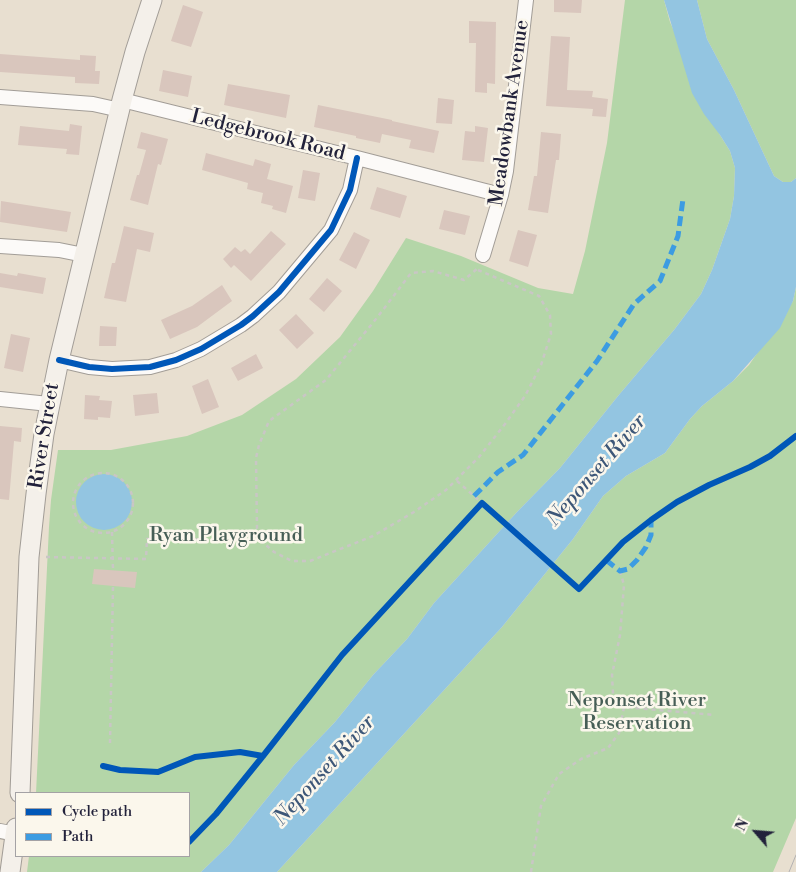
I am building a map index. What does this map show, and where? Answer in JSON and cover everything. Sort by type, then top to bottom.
[{"type":"main road","name":"River Street","points":[[20,792],[29,556],[49,404],[58,360],[121,105],[137,45],[152,0]]},
{"type":"main road","points":[[10,872],[11,831]]},
{"type":"street","name":"Meadowbank Avenue","points":[[483,254],[501,195],[511,133],[526,0]]},
{"type":"street","name":"Ledgebrook Road","points":[[0,98],[121,105],[357,158],[501,195]]},
{"type":"street","points":[[58,360],[89,367],[112,369],[150,367],[176,360],[201,350],[241,326],[279,292],[332,230],[350,190],[357,158]]},
{"type":"street","points":[[0,246],[60,250],[84,255]]},
{"type":"street","points":[[0,398],[49,404]]},
{"type":"path","points":[[478,270],[539,296],[550,315],[551,334],[541,365],[525,396],[505,424],[456,481],[414,512],[373,536],[310,561],[292,561],[274,552],[260,540],[257,528],[256,458],[259,445],[269,422],[326,380],[411,273],[433,271],[464,280],[478,270]]},
{"type":"path","points":[[106,472],[116,475],[130,489],[133,499],[131,514],[122,527],[112,532],[93,532],[77,520],[73,511],[72,501],[79,483],[86,476],[106,472]]},
{"type":"path","points":[[456,481],[483,504],[475,510]]},
{"type":"path","points":[[112,532],[113,570]]},
{"type":"path","points":[[29,556],[146,559],[146,539],[260,540]]},
{"type":"path","points":[[620,571],[624,585],[620,635],[612,676],[613,694],[624,707],[715,715]]},
{"type":"path","points":[[110,743],[113,586]]},
{"type":"path","points":[[531,872],[540,806],[559,774],[581,759],[608,748],[619,733],[624,707]]},
{"type":"green space","name":"Ryan Playground","points":[[625,0],[664,0],[670,22],[720,135],[730,151],[735,168],[734,196],[730,219],[712,270],[701,294],[674,330],[560,468],[434,603],[407,639],[373,675],[335,722],[294,765],[229,845],[201,872],[27,872],[29,857],[190,857],[190,792],[36,792],[49,527],[58,450],[111,450],[187,436],[242,415],[296,379],[340,337],[373,291],[406,238],[461,256],[538,288],[573,294],[585,251],[607,143]]},
{"type":"green space","points":[[697,0],[796,0],[796,178],[791,182],[783,182],[774,176],[734,90],[707,39]]},
{"type":"green space","name":"Neponset River Reservation","points":[[796,287],[796,818],[773,872],[277,872],[502,627],[573,539],[603,496],[626,476],[665,453],[702,406],[733,381],[749,365],[793,301]]},
{"type":"water","name":"Neponset River","points":[[664,0],[697,0],[707,39],[734,90],[774,176],[783,182],[791,182],[796,178],[796,287],[793,301],[780,328],[733,381],[702,406],[690,419],[665,453],[626,476],[603,496],[573,539],[502,627],[277,872],[201,872],[229,845],[294,765],[335,722],[373,675],[407,639],[434,603],[560,468],[674,330],[701,294],[712,270],[730,219],[734,196],[735,168],[730,151],[692,93]]},
{"type":"water","points":[[104,474],[119,479],[127,487],[132,502],[127,517],[119,525],[104,530],[89,525],[81,517],[76,502],[81,487],[89,479]]},
{"type":"building","points":[[554,0],[582,0],[581,13],[554,12]]},
{"type":"building","points":[[183,5],[203,12],[191,47],[171,41]]},
{"type":"building","points":[[469,21],[496,22],[495,84],[487,83],[487,93],[475,92],[476,43],[469,43]]},
{"type":"building","points":[[551,36],[570,37],[567,90],[593,91],[592,97],[608,99],[606,117],[592,116],[593,109],[546,106]]},
{"type":"building","points":[[0,54],[80,60],[80,55],[96,56],[95,71],[100,71],[99,84],[75,83],[75,77],[0,72]]},
{"type":"building","points":[[163,70],[192,76],[188,97],[159,91]]},
{"type":"building","points":[[228,84],[290,95],[286,118],[224,105]]},
{"type":"building","points":[[438,98],[454,100],[452,124],[436,123]]},
{"type":"building","points":[[318,105],[439,131],[434,153],[409,148],[411,140],[382,134],[380,143],[314,127]]},
{"type":"building","points":[[70,124],[82,126],[79,155],[66,154],[67,149],[18,145],[20,126],[69,131]]},
{"type":"building","points":[[475,126],[488,128],[484,162],[462,160],[465,131],[475,132]]},
{"type":"building","points":[[141,132],[168,139],[161,165],[158,164],[148,205],[130,200],[146,150],[137,148]]},
{"type":"building","points":[[541,132],[561,134],[559,160],[556,160],[548,213],[528,210],[534,176],[537,176]]},
{"type":"building","points":[[206,153],[253,166],[255,159],[271,164],[267,179],[293,186],[286,213],[272,209],[273,206],[261,203],[263,193],[247,189],[248,183],[202,170]]},
{"type":"building","points":[[303,170],[320,173],[315,201],[298,198]]},
{"type":"building","points":[[377,187],[407,196],[400,218],[370,209]]},
{"type":"building","points":[[1,201],[71,212],[67,232],[0,222]]},
{"type":"building","points":[[444,210],[470,216],[465,235],[439,229]]},
{"type":"building","points":[[124,226],[154,233],[150,252],[137,249],[126,302],[104,298],[112,263],[115,263]]},
{"type":"building","points":[[518,230],[537,235],[528,267],[509,261]]},
{"type":"building","points":[[271,231],[286,244],[251,281],[234,265],[231,268],[223,259],[235,247],[241,252],[245,249],[250,254]]},
{"type":"building","points":[[354,232],[370,240],[356,269],[339,260]]},
{"type":"building","points":[[0,273],[17,276],[18,273],[46,278],[43,294],[0,287]]},
{"type":"building","points":[[327,278],[342,291],[324,312],[309,299]]},
{"type":"building","points":[[222,285],[232,301],[197,327],[170,339],[161,320],[192,306]]},
{"type":"building","points":[[296,314],[314,333],[297,349],[279,330]]},
{"type":"building","points":[[100,326],[117,327],[116,346],[99,346]]},
{"type":"building","points":[[11,334],[30,338],[23,372],[4,368]]},
{"type":"building","points":[[256,354],[263,368],[238,381],[231,368]]},
{"type":"building","points":[[208,379],[219,407],[202,414],[192,386]]},
{"type":"building","points":[[157,393],[159,413],[135,416],[133,395]]},
{"type":"building","points":[[85,395],[100,396],[99,400],[112,401],[110,418],[98,417],[98,420],[84,419]]},
{"type":"building","points":[[0,426],[22,428],[21,442],[14,441],[9,500],[0,499]]},
{"type":"building","points":[[94,569],[137,572],[135,588],[92,584]]},
{"type":"tram line","points":[[789,872],[796,855]]},
{"type":"marked path","points":[[474,496],[498,472],[523,455],[597,361],[634,304],[660,281],[678,236],[683,199]]},
{"type":"marked path","points":[[606,560],[620,571],[628,569],[646,547],[651,535],[651,520]]},
{"type":"cycle path","points":[[59,360],[89,367],[112,369],[150,367],[176,360],[201,349],[241,325],[279,292],[331,230],[350,190],[357,158]]},
{"type":"cycle path","points":[[190,841],[216,814],[342,655],[482,503],[579,589],[623,542],[651,520],[677,502],[770,456],[796,436]]},
{"type":"cycle path","points":[[103,766],[120,770],[158,772],[195,757],[240,752],[263,756]]}]
